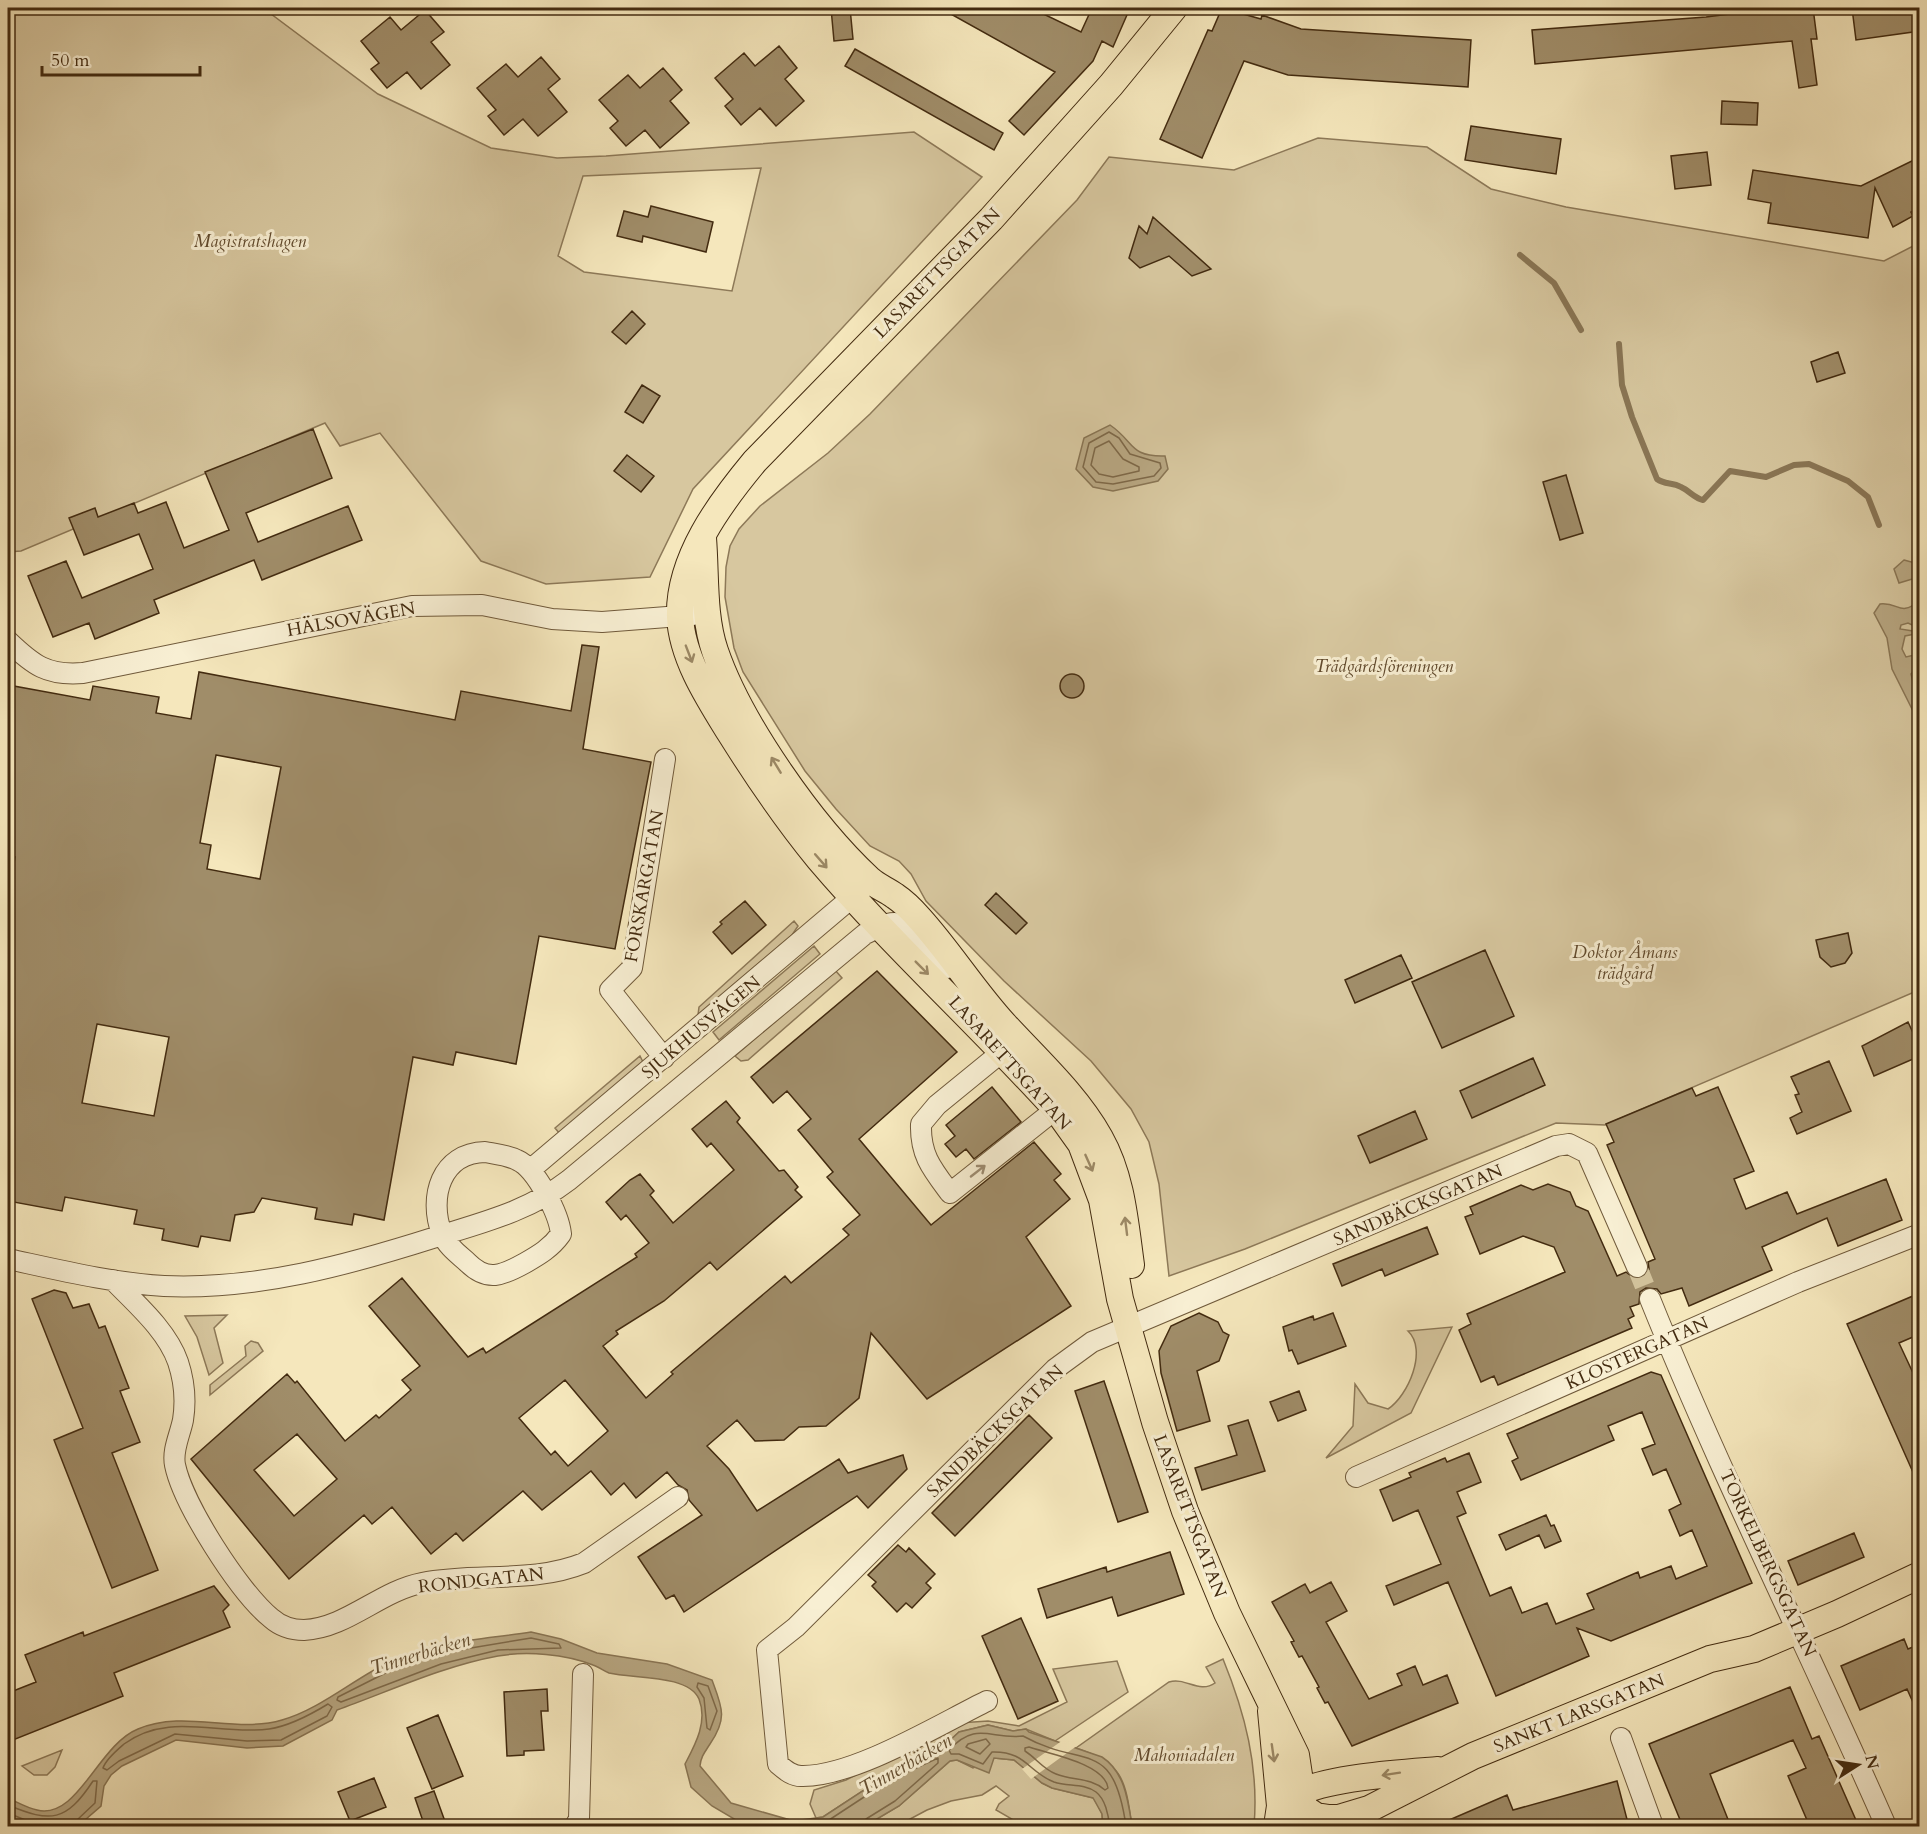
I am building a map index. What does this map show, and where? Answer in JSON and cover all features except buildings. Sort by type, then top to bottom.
[{"type":"main road","name":"LASARETTSGATAN","points":[[1174,8],[1117,78],[991,219],[754,460],[725,496],[686,571],[680,617],[686,644],[712,704],[790,823],[862,889],[898,898],[920,919],[981,999],[1056,1109],[1070,1125],[1092,1168],[1102,1200],[1120,1299],[1130,1325],[1143,1381],[1185,1511],[1227,1612],[1270,1699],[1272,1740],[1293,1812]]},
{"type":"main road","name":"LASARETTSGATAN","points":[[703,538],[708,613],[714,648],[723,670],[780,772],[862,889],[882,926],[1078,1105],[1100,1139],[1111,1163],[1123,1201],[1135,1298],[1130,1325]]},
{"type":"main road","name":"SANKT LARSGATAN","points":[[1793,1623],[1831,1598],[1920,1570]]},
{"type":"main road","name":"SANKT LARSGATAN","points":[[1293,1812],[1320,1802],[1400,1793],[1473,1756],[1710,1659],[1746,1633],[1793,1623],[1920,1575]]},
{"type":"main road","name":"SANKT LARSGATAN","points":[[1293,1812],[1335,1783],[1401,1773],[1449,1770]]},
{"type":"street","name":"HÄLSOVÄGEN","points":[[8,641],[32,663],[48,671],[65,674],[83,673],[381,610],[412,606],[482,605],[552,619],[602,622],[708,613]]},
{"type":"street","name":"FORSKARGATAN","points":[[664,1058],[610,990],[632,968],[665,759]]},
{"type":"street","name":"SJUKHUSVÄGEN","points":[[530,1170],[862,889]]},
{"type":"street","name":"LASARETTSGATAN","points":[[882,926],[894,922],[904,925],[981,999]]},
{"type":"street","name":"SJUKHUSVÄGEN","points":[[8,1258],[113,1280],[164,1286],[263,1281],[338,1266],[508,1215],[547,1197],[852,945],[882,926]]},
{"type":"street","points":[[1011,1045],[937,1105],[921,1124],[923,1153],[936,1175],[950,1193],[1056,1109]]},
{"type":"street","name":"SANDBÄCKSGATAN","points":[[987,1701],[846,1770],[801,1777],[788,1773],[778,1764],[766,1650],[796,1628],[1055,1369],[1092,1342],[1557,1146],[1569,1144],[1580,1147],[1587,1153],[1594,1165],[1637,1267]]},
{"type":"street","points":[[485,1152],[519,1160],[530,1170],[547,1197],[558,1218],[561,1234],[548,1249],[508,1272],[496,1275],[481,1273],[458,1254],[442,1235],[436,1204],[438,1190],[454,1161],[472,1153],[485,1152]]},
{"type":"street","name":"KLOSTERGATAN","points":[[1356,1477],[1667,1339],[1920,1234]]},
{"type":"street","name":"RONDGATAN","points":[[113,1280],[143,1311],[177,1358],[182,1377],[184,1402],[174,1454],[181,1486],[221,1557],[257,1605],[286,1628],[303,1630],[322,1627],[389,1594],[421,1583],[531,1576],[566,1570],[584,1563],[678,1497]]},
{"type":"street","name":"TORKELBERGSGATAN","points":[[1650,1299],[1793,1623],[1821,1677],[1886,1827]]},
{"type":"street","points":[[575,1827],[579,1819],[583,1674]]},
{"type":"street","points":[[1621,1738],[1653,1827]]},
{"type":"green space","name":"Magistratshagen","points":[[8,8],[263,8],[378,94],[491,148],[557,158],[914,132],[982,177],[693,489],[650,577],[546,584],[481,561],[380,433],[340,446],[325,423],[21,551],[8,552]],"holes":[[[761,168],[732,291],[584,272],[558,256],[583,176]]]},
{"type":"green space","name":"Trädgårdsföreningen","points":[[1318,138],[1427,147],[1491,189],[1566,207],[1884,261],[1919,243],[1919,990],[1605,1125],[1556,1123],[1245,1249],[1169,1276],[1159,1184],[1149,1142],[1131,1109],[1091,1061],[1004,981],[926,901],[911,874],[899,861],[870,846],[805,771],[743,672],[734,648],[725,597],[726,567],[730,546],[739,529],[760,506],[828,453],[870,414],[1077,200],[1109,157],[1234,170]]},
{"type":"green space","points":[[794,921],[798,926],[792,935],[698,1015],[699,1007]]},
{"type":"green space","points":[[814,946],[820,954],[719,1040],[713,1032]]},
{"type":"green space","points":[[835,970],[842,978],[748,1060],[741,1061],[735,1056]]},
{"type":"green space","points":[[640,1056],[643,1062],[641,1065],[560,1134],[555,1128]]},
{"type":"green space","points":[[227,1315],[214,1328],[223,1363],[209,1375],[197,1337],[185,1316]]},
{"type":"green space","points":[[1452,1327],[1411,1413],[1326,1458],[1353,1426],[1355,1384],[1368,1403],[1388,1409],[1408,1384],[1416,1361],[1414,1339],[1408,1331]]},
{"type":"green space","points":[[251,1341],[258,1343],[263,1351],[210,1395],[210,1385],[246,1356],[245,1346]]},
{"type":"green space","name":"Mahoniadalen","points":[[1223,1659],[1238,1700],[1249,1741],[1254,1783],[1254,1826],[1132,1826],[1124,1784],[1119,1775],[1104,1760],[1076,1748],[1169,1682],[1175,1681],[1203,1687],[1215,1683],[1206,1667]]},
{"type":"green space","points":[[1117,1661],[1128,1692],[1055,1741],[1026,1729],[1013,1731],[988,1725],[959,1732],[944,1746],[887,1775],[823,1817],[816,1818],[810,1804],[814,1790],[846,1780],[959,1723],[988,1721],[1019,1726],[1067,1702],[1053,1669]]},
{"type":"green space","points":[[62,1750],[55,1767],[47,1775],[34,1775],[22,1766]]},
{"type":"green space","points":[[994,1758],[1014,1760],[1042,1783],[1052,1788],[1094,1798],[1102,1814],[1103,1826],[1024,1826],[996,1810],[999,1804],[1009,1796],[996,1786],[982,1795],[951,1801],[927,1810],[897,1826],[865,1826],[899,1806],[950,1761],[957,1760],[973,1768]]},
{"type":"water","points":[[1110,425],[1138,451],[1153,456],[1165,456],[1168,469],[1158,481],[1113,491],[1093,487],[1076,469],[1084,438]]},
{"type":"water","points":[[1904,560],[1919,564],[1919,577],[1899,583],[1894,569]]},
{"type":"water","points":[[1919,601],[1919,614],[1916,619],[1919,628],[1908,623],[1901,625],[1900,629],[1919,632],[1919,637],[1915,634],[1905,636],[1902,649],[1906,657],[1919,654],[1919,666],[1911,674],[1913,682],[1919,687],[1919,723],[1892,669],[1887,638],[1874,613],[1880,604],[1907,608]]},
{"type":"water","name":"Tinnerbäcken","points":[[531,1632],[561,1639],[597,1653],[667,1664],[712,1680],[722,1712],[716,1735],[702,1757],[700,1766],[731,1803],[794,1821],[823,1817],[887,1775],[944,1746],[959,1732],[988,1725],[1013,1731],[1026,1729],[1102,1757],[1110,1763],[1121,1779],[1132,1826],[1103,1826],[1102,1814],[1093,1798],[1052,1788],[1042,1783],[1014,1760],[994,1758],[989,1773],[957,1760],[950,1761],[899,1806],[865,1826],[746,1826],[712,1806],[691,1787],[685,1764],[699,1733],[702,1716],[699,1699],[693,1691],[672,1681],[619,1675],[570,1658],[533,1654],[509,1654],[477,1660],[417,1680],[337,1710],[332,1720],[283,1746],[247,1748],[176,1740],[122,1766],[111,1775],[104,1786],[101,1806],[78,1826],[13,1826],[8,1823],[8,1798],[37,1810],[51,1810],[64,1804],[76,1793],[111,1750],[124,1737],[138,1729],[156,1723],[174,1721],[264,1724],[282,1720],[325,1701],[379,1667],[409,1654],[461,1642]]},
{"type":"pier","points":[[1063,1740],[1078,1745],[1031,1779],[1022,1769]]},
{"type":"waterway","points":[[1520,255],[1554,283],[1581,330]]},
{"type":"waterway","points":[[1619,344],[1622,385],[1657,479],[1678,485],[1703,500],[1730,471],[1766,477],[1794,465],[1809,464],[1848,481],[1868,497],[1879,525]]},
{"type":"tunnel","points":[[1637,1267],[1650,1299]]},
{"type":"park label","name":"Doktor Åmans trädgård","points":[[1625,962]]}]
